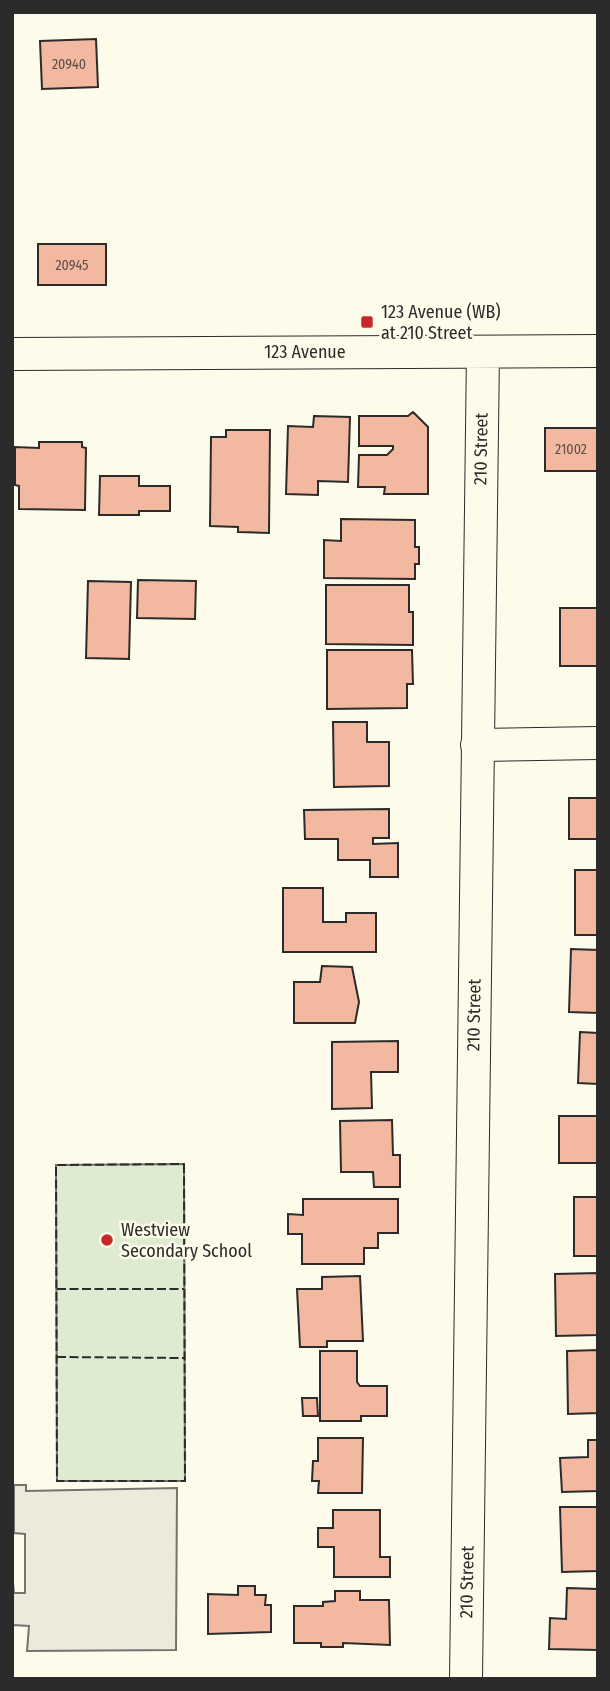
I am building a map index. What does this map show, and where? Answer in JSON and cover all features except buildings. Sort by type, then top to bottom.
[{"type":"street","name":"123 Avenue","points":[[12,354],[598,351]]},
{"type":"street","name":"210 Street","points":[[466,1679],[482,352]]},
{"type":"street","points":[[477,745],[598,743]]},
{"type":"green space","points":[[184,1164],[185,1481],[57,1481],[56,1165]]},
{"type":"shaded area","points":[[14,1485],[26,1485],[26,1491],[177,1488],[176,1650],[27,1651],[29,1626],[13,1625],[12,1651],[12,1572],[14,1593],[25,1593],[25,1534],[14,1533]]},
{"type":"fence","points":[[184,1164],[185,1481],[57,1481],[56,1165],[184,1164]]},
{"type":"fence","points":[[57,1289],[184,1289]]},
{"type":"fence","points":[[57,1357],[185,1358]]},
{"type":"place","name":"123 Avenue (WB) at 210 Street","points":[[367,322]]},
{"type":"place","name":"Westview Secondary School","points":[[107,1240]]}]
